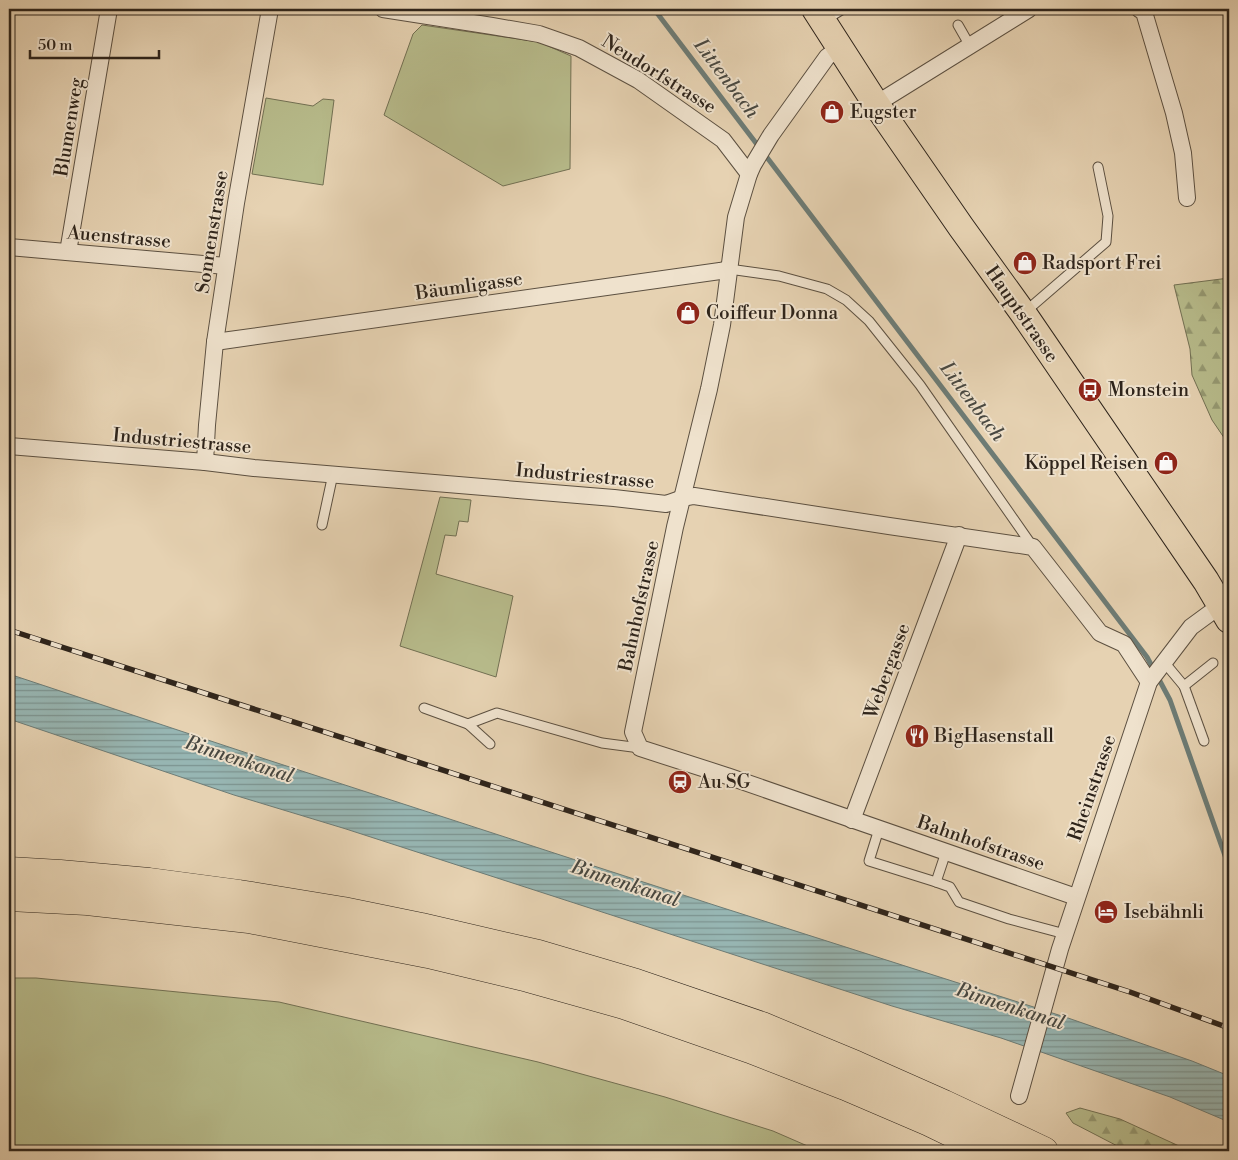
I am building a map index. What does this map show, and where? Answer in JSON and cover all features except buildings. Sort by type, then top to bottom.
[{"type":"highway","points":[[9,871],[149,882],[239,894],[343,911],[538,954],[636,983],[762,1026],[944,1104],[1044,1151]]},
{"type":"highway","points":[[9,897],[87,901],[249,919],[428,954],[528,978],[624,1005],[750,1048],[929,1122],[989,1151]]},
{"type":"highway","points":[[9,911],[52,913],[87,901]]},
{"type":"main road","name":"Hauptstrasse","points":[[827,13],[839,48],[876,104],[1023,314],[1206,581],[1225,613]]},
{"type":"street","name":"Blumenweg","points":[[68,252],[109,9]]},
{"type":"street","name":"Sonnenstrasse","points":[[206,462],[207,426],[215,342],[226,266],[270,9]]},
{"type":"street","name":"Neudorfstrasse","points":[[383,9],[539,34],[579,48],[638,80],[723,140],[751,169]]},
{"type":"street","points":[[876,104],[1029,9]]},
{"type":"street","points":[[1139,9],[1144,12],[1174,112],[1183,152],[1187,198]]},
{"type":"street","name":"Bahnhofstrasse","points":[[839,48],[827,56],[772,135],[751,169],[736,217],[722,325],[709,389],[676,527],[633,732],[640,748],[727,776],[1076,897]]},
{"type":"street","name":"Auenstrasse","points":[[9,247],[226,266]]},
{"type":"street","name":"Bäumligasse","points":[[215,342],[720,272],[728,269]]},
{"type":"street","name":"Industriestrasse","points":[[9,446],[666,504],[694,496],[1033,547]]},
{"type":"street","name":"Webergasse","points":[[852,820],[958,535]]},
{"type":"street","points":[[1033,547],[1100,633],[1124,644],[1149,682]]},
{"type":"street","name":"Rheinstrasse","points":[[1019,1096],[1076,897],[1149,682],[1191,627],[1225,613]]},
{"type":"lane","points":[[958,25],[970,46]]},
{"type":"lane","points":[[1023,314],[1106,242],[1108,216],[1098,167]]},
{"type":"lane","points":[[728,269],[779,276],[826,289],[846,300],[869,321],[920,385],[1033,547]]},
{"type":"lane","points":[[322,524],[333,474]]},
{"type":"lane","points":[[1163,663],[1184,686],[1204,741]]},
{"type":"lane","points":[[1184,686],[1213,663]]},
{"type":"lane","points":[[424,708],[468,724],[490,744]]},
{"type":"lane","points":[[468,724],[497,713],[602,742],[640,748]]},
{"type":"lane","points":[[879,829],[869,861],[950,886],[959,902],[1009,919],[1065,934]]},
{"type":"lane","points":[[936,882],[946,852]]},
{"type":"green space","points":[[422,25],[539,42],[571,56],[570,169],[503,186],[384,115],[413,34]]},
{"type":"green space","points":[[266,98],[313,106],[323,99],[334,100],[323,185],[252,174]]},
{"type":"green space","points":[[1229,278],[1229,445],[1212,420],[1192,375],[1190,349],[1174,285]]},
{"type":"green space","points":[[440,497],[471,500],[468,522],[459,521],[456,536],[445,535],[436,574],[513,596],[496,677],[400,646]]},
{"type":"green space","points":[[9,978],[36,978],[279,1002],[538,1062],[665,1097],[773,1131],[819,1151],[9,1151]]},
{"type":"green space","points":[[1080,1108],[1120,1119],[1190,1151],[1127,1151],[1073,1123],[1066,1113]]},
{"type":"water","name":"Binnenkanal","points":[[9,674],[717,906],[1068,1018],[1192,1061],[1229,1076],[1229,1122],[1170,1097],[1001,1038],[892,1006],[346,829],[234,795],[9,719]]},
{"type":"waterway","name":"Littenbach","points":[[654,9],[1147,657],[1170,700],[1229,867]]},
{"type":"railway","points":[[9,630],[1130,992],[1229,1028]]},
{"type":"place","name":"Eugster","points":[[832,112]]},
{"type":"place","name":"Radsport Frei","points":[[1025,263]]},
{"type":"place","name":"Coiffeur Donna","points":[[688,313]]},
{"type":"place","name":"Monstein","points":[[1090,390]]},
{"type":"place","name":"Köppel Reisen","points":[[1166,463]]},
{"type":"place","name":"BigHasenstall","points":[[917,736]]},
{"type":"place","name":"Au SG","points":[[680,782]]},
{"type":"place","name":"Isebähnli","points":[[1106,912]]}]
